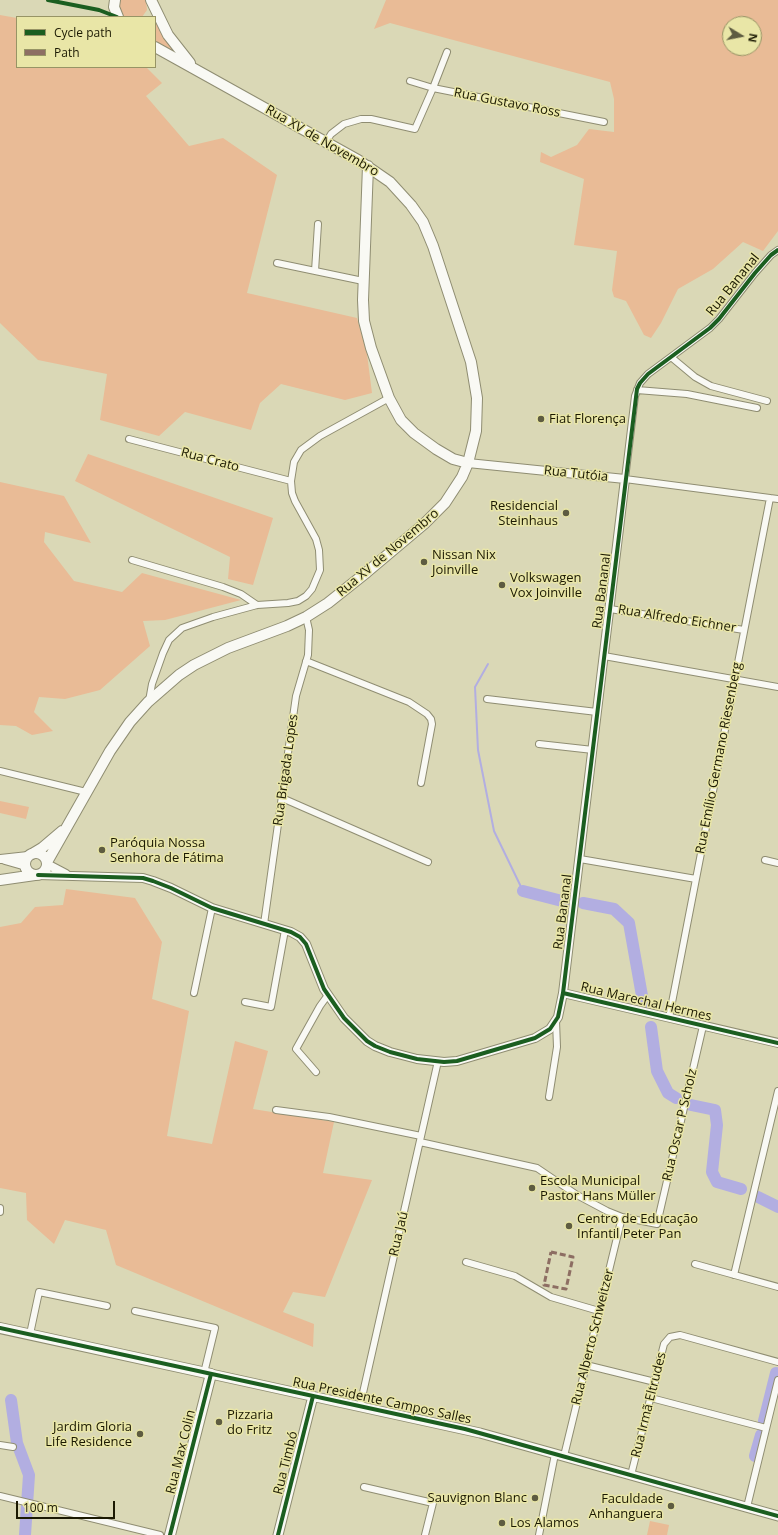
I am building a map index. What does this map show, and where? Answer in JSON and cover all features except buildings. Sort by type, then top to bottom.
[{"type":"main road","points":[[115,0],[114,7],[118,16]]},
{"type":"main road","points":[[147,16],[151,6],[150,0]]},
{"type":"main road","name":"Rua XV de Novembro","points":[[150,0],[168,35],[195,69]]},
{"type":"main road","name":"Rua XV de Novembro","points":[[47,863],[67,825],[120,736],[148,702],[179,675],[211,655],[240,642],[287,626],[306,617],[339,595],[437,513],[454,490],[468,463],[476,431],[477,408],[475,380],[463,337],[426,230],[411,205],[390,182],[368,166],[156,48]]},
{"type":"main road","points":[[368,166],[363,311],[366,331],[378,368],[389,398],[401,420],[414,433],[436,449],[446,455],[468,463]]},
{"type":"main road","name":"Rua XV de Novembro","points":[[0,880],[28,861],[67,825]]},
{"type":"main road","points":[[38,853],[42,854],[47,863],[43,872],[36,875],[28,872],[28,861],[38,853]]},
{"type":"main road","name":"Rua XV de Novembro","points":[[0,880],[36,875]]},
{"type":"main road","name":"Rua Presidente Campos Salles","points":[[0,1328],[465,1430],[778,1516]]},
{"type":"main road","name":"Rua Max Colin","points":[[170,1535],[208,1373]]},
{"type":"main road","name":"Rua Timbó","points":[[278,1535],[313,1396]]},
{"type":"street","points":[[326,142],[331,134],[344,124],[361,119],[371,119],[415,129],[447,52]]},
{"type":"street","name":"Rua Gustavo Ross","points":[[410,81],[433,88],[604,122]]},
{"type":"street","points":[[315,271],[318,224]]},
{"type":"street","name":"Rua Bananal","points":[[563,993],[637,390],[644,378],[710,328],[719,319],[755,273],[771,255],[778,250]]},
{"type":"street","points":[[277,263],[363,281]]},
{"type":"street","points":[[671,357],[695,377],[711,386],[767,401]]},
{"type":"street","points":[[637,390],[687,394],[756,408]]},
{"type":"street","points":[[148,702],[152,684],[163,653],[169,640],[182,628],[257,605],[288,603],[298,600],[306,596],[312,589],[320,570],[320,555],[316,539],[292,493],[291,481],[294,462],[301,450],[320,436],[389,398]]},
{"type":"street","name":"Rua Crato","points":[[129,439],[291,481]]},
{"type":"street","name":"Rua Tutóia","points":[[468,463],[626,479],[778,499]]},
{"type":"street","name":"Rua Emílio Germano Riesenberg","points":[[669,1018],[770,498]]},
{"type":"street","points":[[132,560],[223,587],[241,594],[257,605]]},
{"type":"street","name":"Rua Alfredo Eichner","points":[[610,609],[744,630]]},
{"type":"street","name":"Rua Brigada Lopes","points":[[264,924],[296,696],[310,644],[306,617]]},
{"type":"street","points":[[604,656],[734,681],[778,687]]},
{"type":"street","points":[[306,661],[409,702],[427,714],[431,719],[432,724],[421,783]]},
{"type":"street","points":[[487,699],[597,712]]},
{"type":"street","points":[[539,744],[593,750]]},
{"type":"street","points":[[0,771],[86,792]]},
{"type":"street","points":[[282,798],[428,862]]},
{"type":"street","points":[[580,858],[696,879]]},
{"type":"street","points":[[0,859],[28,861]]},
{"type":"street","points":[[765,860],[778,863]]},
{"type":"street","name":"Rua Marechal Hermes","points":[[47,863],[70,876]]},
{"type":"street","name":"Rua Marechal Hermes","points":[[36,875],[143,878],[159,883],[212,908],[285,930],[300,937],[306,944],[319,978],[328,995],[350,1024],[375,1046],[408,1057],[450,1062],[463,1060],[535,1038],[546,1033],[556,1021],[560,1012],[563,993],[778,1043]]},
{"type":"street","points":[[194,993],[212,908]]},
{"type":"street","points":[[245,1002],[271,1007],[285,930]]},
{"type":"street","points":[[316,1072],[296,1049],[320,1006],[328,995]]},
{"type":"street","points":[[549,1097],[557,1047],[556,1021]]},
{"type":"street","name":"Rua Oscar P Scholz","points":[[622,1217],[657,1224],[703,1026]]},
{"type":"street","name":"Rua Jaú","points":[[360,1406],[438,1061]]},
{"type":"street","points":[[734,1275],[778,1091]]},
{"type":"street","points":[[276,1110],[329,1116],[536,1168],[577,1195],[622,1217]]},
{"type":"street","name":"Rua Alberto Schweitzer","points":[[539,1535],[559,1455],[586,1364],[622,1217]]},
{"type":"street","points":[[466,1262],[515,1276],[551,1298],[599,1311]]},
{"type":"street","points":[[695,1264],[778,1287]]},
{"type":"street","points":[[30,1334],[39,1292],[107,1306]]},
{"type":"street","points":[[135,1310],[215,1328],[208,1373]]},
{"type":"street","name":"Rua Irmã Eltrudes","points":[[631,1475],[664,1344],[670,1337],[680,1335],[778,1362]]},
{"type":"street","points":[[586,1364],[655,1382]]},
{"type":"street","points":[[747,1508],[778,1380]]},
{"type":"street","points":[[651,1398],[766,1428]]},
{"type":"street","points":[[0,1444],[13,1447]]},
{"type":"street","points":[[364,1487],[432,1504],[425,1535]]},
{"type":"street","points":[[0,1496],[160,1535]]},
{"type":"shaded area","points":[[118,0],[146,0],[147,10],[143,16],[122,16],[119,12]]},
{"type":"shaded area","points":[[386,0],[778,0],[778,231],[763,251],[743,242],[713,269],[678,289],[661,323],[651,338],[644,335],[626,301],[614,297],[612,290],[617,251],[574,245],[584,179],[540,162],[541,152],[551,157],[577,145],[589,129],[614,132],[614,99],[610,82],[390,23],[374,29]]},
{"type":"shaded area","points":[[0,15],[16,18],[16,68],[147,68],[162,83],[146,96],[189,146],[223,138],[277,175],[247,293],[357,318],[367,354],[372,393],[345,400],[281,384],[260,403],[251,430],[185,412],[159,436],[100,420],[107,374],[38,360],[0,323]]},
{"type":"shaded area","points":[[156,22],[164,37],[178,56],[156,44]]},
{"type":"shaded area","points":[[88,454],[273,518],[253,585],[228,579],[230,557],[75,481]]},
{"type":"shaded area","points":[[0,482],[64,496],[91,543],[45,532],[44,542],[74,581],[122,592],[142,573],[241,600],[165,620],[143,621],[150,646],[100,690],[65,699],[39,697],[34,712],[53,731],[32,735],[16,726],[0,725]]},
{"type":"shaded area","points":[[0,801],[29,807],[26,819],[0,813]]},
{"type":"shaded area","points":[[66,889],[135,898],[162,942],[152,999],[189,1011],[167,1136],[212,1144],[235,1041],[268,1051],[253,1109],[334,1122],[323,1173],[372,1180],[325,1297],[293,1292],[283,1312],[314,1324],[313,1347],[116,1265],[106,1230],[65,1220],[54,1244],[27,1220],[26,1193],[0,1188],[0,927],[21,923],[35,907],[63,905]]},
{"type":"shaded area","points":[[650,1521],[669,1525],[667,1535],[647,1535]]},
{"type":"waterway","points":[[488,664],[475,687],[478,750],[494,831],[523,891]]},
{"type":"waterway","points":[[523,891],[566,902]]},
{"type":"waterway","points":[[583,903],[614,909],[629,923],[644,1007]]},
{"type":"waterway","points":[[651,1027],[657,1071],[668,1093],[676,1098]]},
{"type":"waterway","points":[[691,1105],[715,1110],[717,1125],[712,1172],[717,1182],[741,1189]]},
{"type":"waterway","points":[[758,1197],[778,1207]]},
{"type":"waterway","points":[[764,1421],[776,1373]]},
{"type":"waterway","points":[[11,1400],[17,1443],[29,1475],[25,1535]]},
{"type":"waterway","points":[[755,1456],[761,1435]]},
{"type":"marked path","points":[[551,1252],[573,1257],[566,1289],[544,1285],[551,1252]]},
{"type":"cycle path","points":[[48,0],[99,10],[114,16]]},
{"type":"cycle path","points":[[38,875],[143,878],[171,888],[212,908],[291,932],[300,937],[306,944],[324,989],[344,1018],[367,1041],[390,1052],[417,1059],[444,1062],[457,1061],[535,1038],[550,1029],[558,1017],[563,993],[637,389],[648,374],[710,328],[719,319],[755,273],[771,255],[778,250]]},
{"type":"cycle path","points":[[563,993],[778,1043]]},
{"type":"cycle path","points":[[0,1328],[465,1429],[778,1516]]},
{"type":"cycle path","points":[[170,1535],[211,1374]]},
{"type":"cycle path","points":[[278,1535],[313,1396]]},
{"type":"place","name":"Fiat Florença","points":[[541,419]]},
{"type":"place","name":"Residencial Steinhaus","points":[[566,513]]},
{"type":"place","name":"Nissan Nix Joinville","points":[[424,562]]},
{"type":"place","name":"Volkswagen Vox Joinville","points":[[502,585]]},
{"type":"place","name":"Paróquia Nossa Senhora de Fátima","points":[[102,850]]},
{"type":"place","name":"Escola Municipal Pastor Hans Müller","points":[[532,1188]]},
{"type":"place","name":"Centro de Educação Infantil Peter Pan","points":[[569,1226]]},
{"type":"place","name":"Pizzaria do Fritz","points":[[219,1422]]},
{"type":"place","name":"Jardim Gloria Life Residence","points":[[140,1434]]},
{"type":"place","name":"Sauvignon Blanc","points":[[535,1498]]},
{"type":"place","name":"Faculdade Anhanguera","points":[[671,1506]]},
{"type":"place","name":"Los Alamos","points":[[502,1523]]}]
